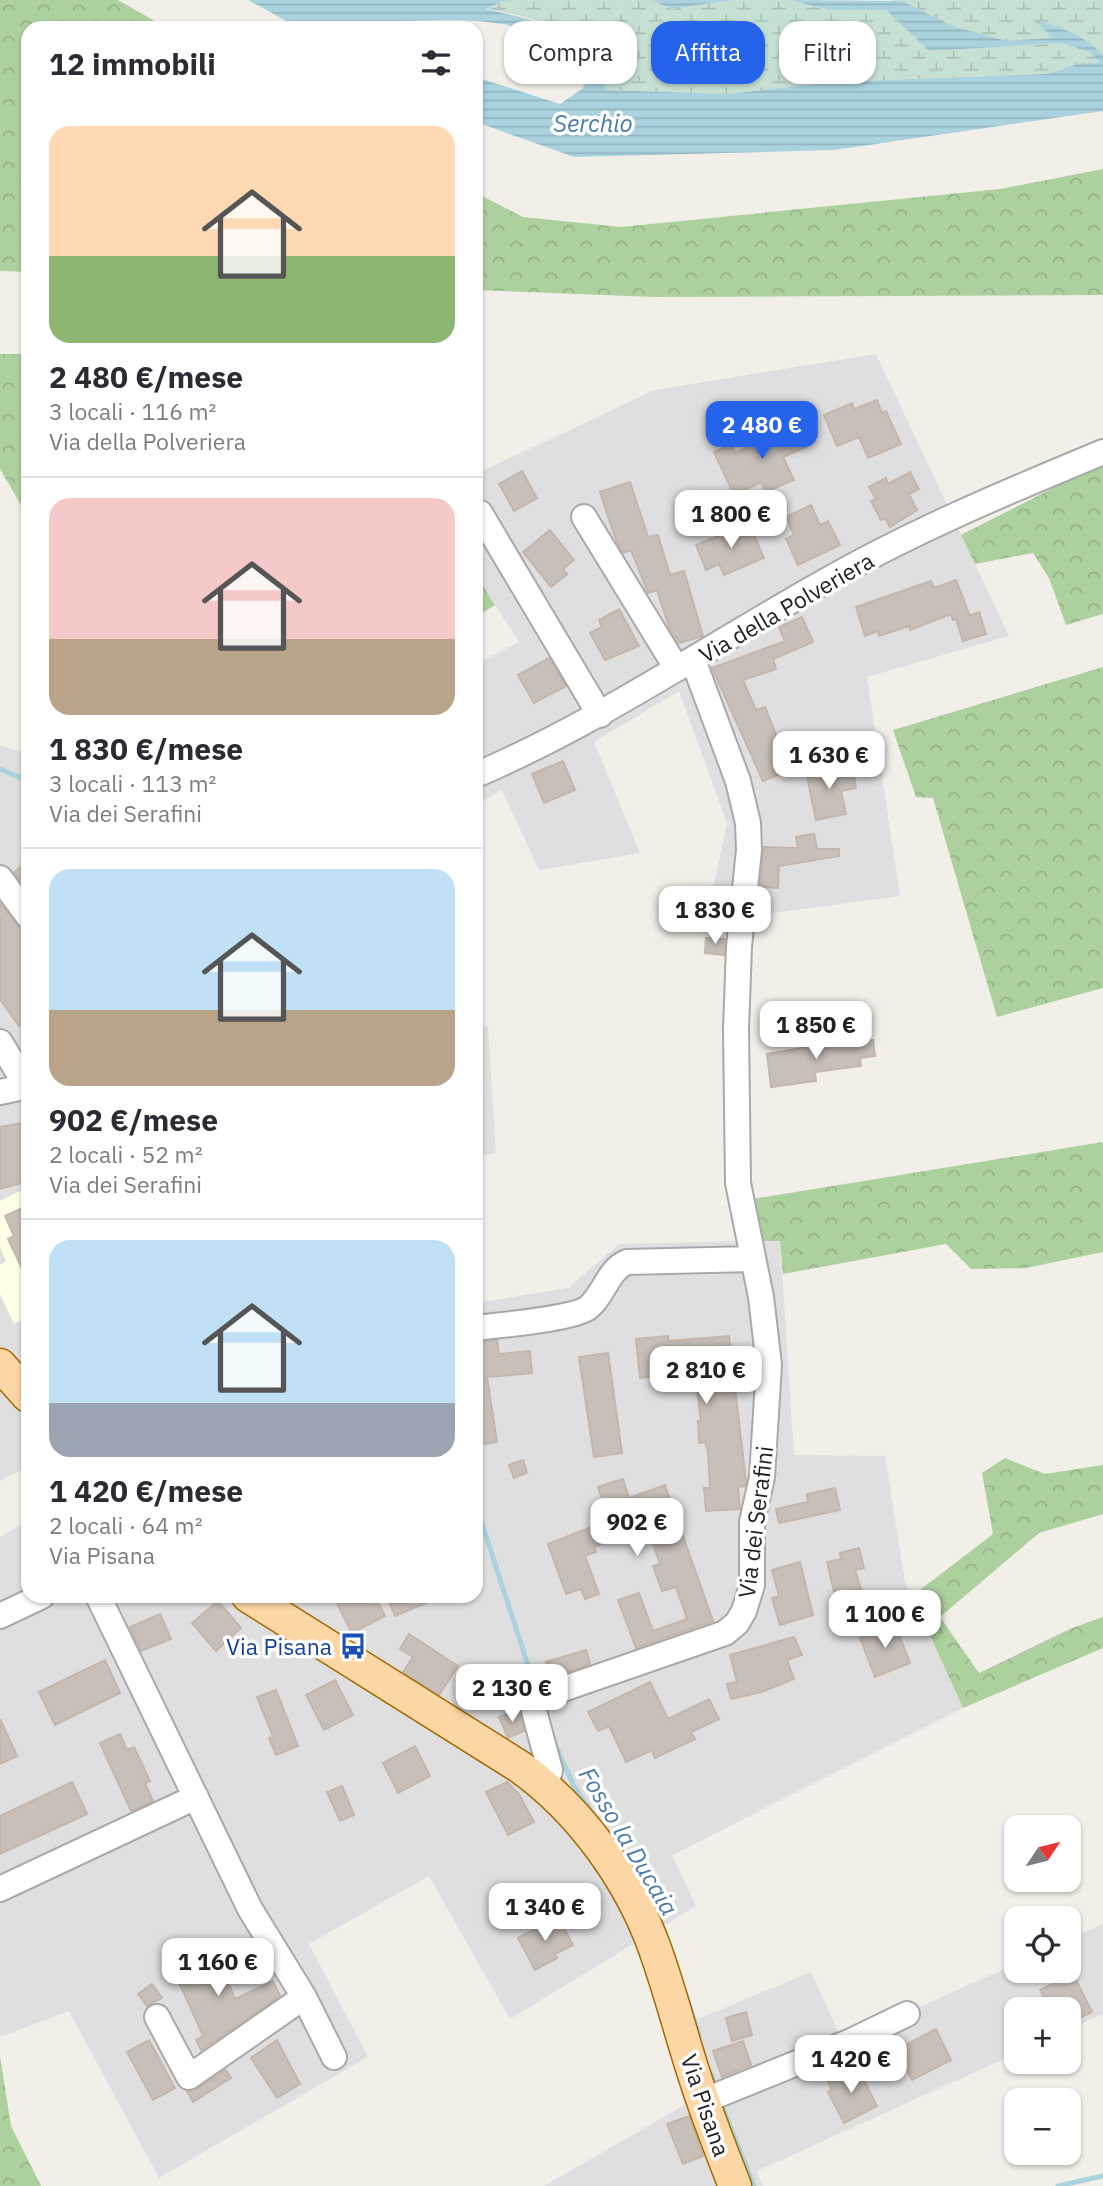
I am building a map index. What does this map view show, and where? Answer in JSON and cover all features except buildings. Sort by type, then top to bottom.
[{"type":"main road","points":[[0,1364],[21,1388]]},
{"type":"main road","name":"Via Pisana","points":[[259,1603],[546,1786],[585,1830],[627,1888],[654,1947],[713,2097],[735,2186]]},
{"type":"street","name":"Via della Polveriera","points":[[483,772],[600,715],[825,580],[1004,493],[1103,452]]},
{"type":"street","name":"Via dei Serafini","points":[[546,1786],[550,1765],[539,1698],[726,1633],[737,1623],[744,1611],[752,1585],[752,1522],[762,1477],[769,1365],[761,1297],[738,1182],[736,1028],[739,947],[749,850],[748,822],[738,781],[685,665],[584,517]]},
{"type":"street","points":[[483,518],[600,715]]},
{"type":"street","points":[[0,878],[21,906]]},
{"type":"street","points":[[0,1042],[21,1075]]},
{"type":"street","points":[[0,1092],[21,1088]]},
{"type":"street","points":[[483,1327],[583,1311],[600,1294],[616,1267],[627,1262],[752,1259]]},
{"type":"street","points":[[0,1616],[27,1603]]},
{"type":"street","points":[[101,1603],[250,1909],[304,1997],[334,2057]]},
{"type":"street","points":[[0,1889],[196,1797]]},
{"type":"street","points":[[157,2017],[189,2077],[304,1997]]},
{"type":"street","points":[[713,2097],[849,2042],[907,2014]]},
{"type":"shaded area","points":[[876,354],[1009,636],[867,677],[900,896],[706,922],[727,823],[679,691],[594,742],[640,853],[539,870],[502,790],[483,801],[483,660],[519,642],[483,586],[483,471],[655,390]]},
{"type":"shaded area","points":[[0,745],[21,752],[21,1470],[0,1481]]},
{"type":"shaded area","points":[[488,1026],[496,1153],[483,1156],[483,1027]]},
{"type":"shaded area","points":[[21,1190],[21,1320],[14,1324],[0,1294],[0,1265],[6,1261],[0,1247],[0,1201]]},
{"type":"shaded area","points":[[780,1240],[794,1455],[885,1456],[905,1582],[963,1708],[672,1855],[696,1906],[510,2019],[429,1876],[309,1944],[368,2057],[159,2178],[69,2011],[0,2037],[0,1537],[21,1525],[21,1603],[483,1603],[483,1302],[568,1288],[619,1244]]},
{"type":"shaded area","points":[[1103,1924],[1103,2014],[1081,2024],[1081,1997],[1004,1997],[1004,2059],[757,2171],[763,2186],[544,2186],[688,2103],[667,2032],[811,1972],[843,2042],[1004,1969],[1004,1983],[1081,1983],[1081,1934]]},
{"type":"green space","points":[[0,0],[118,0],[155,21],[21,21],[21,272],[0,271]]},
{"type":"green space","points":[[652,0],[671,9],[733,0],[789,0],[829,10],[886,10],[929,51],[1063,43],[1091,53],[1099,64],[1078,64],[1047,74],[876,80],[876,21],[779,21],[779,84],[814,84],[728,94],[605,90],[602,84],[637,84],[637,21],[538,21],[484,9],[503,1]]},
{"type":"green space","points":[[886,0],[1103,0],[1103,55],[1093,47],[1069,40],[1017,42],[984,37],[951,26],[904,3]]},
{"type":"green space","points":[[1103,169],[1103,295],[655,297],[483,290],[483,197],[523,217],[621,227],[1000,189]]},
{"type":"green space","points":[[0,354],[21,354],[21,505],[0,469]]},
{"type":"green space","points":[[1103,466],[1103,614],[1066,625],[1049,578],[1033,553],[975,564],[961,535],[1067,481]]},
{"type":"green space","points":[[483,586],[495,605],[483,613]]},
{"type":"green space","points":[[1103,667],[1103,988],[997,1017],[933,798],[916,797],[893,730]]},
{"type":"green space","points":[[1103,1142],[1103,1252],[1026,1268],[971,1269],[946,1244],[783,1274],[780,1241],[753,1241],[746,1200]]},
{"type":"green space","points":[[1005,1458],[1045,1474],[1103,1465],[1103,1514],[1039,1533],[940,1617],[979,1673],[1072,1628],[1103,1617],[1103,1648],[963,1708],[912,1596],[993,1534],[982,1473]]},
{"type":"green space","points":[[0,2056],[11,2126],[41,2186],[0,2186]]},
{"type":"water","name":"Serchio","points":[[248,0],[519,0],[503,1],[485,9],[533,21],[504,21],[504,24],[455,20],[286,21]]},
{"type":"water","points":[[652,0],[733,0],[671,9]]},
{"type":"water","name":"Serchio","points":[[789,0],[902,1],[952,26],[1006,41],[1053,38],[1035,21],[1080,37],[1103,55],[1103,111],[834,150],[574,157],[483,124],[483,79],[560,104],[585,84],[605,84],[605,90],[728,94],[814,84],[876,84],[876,80],[1047,74],[1078,64],[1099,63],[1091,53],[1063,43],[929,51],[886,10],[829,10]]},
{"type":"waterway","name":"Fosso la Ducaia","points":[[0,769],[21,778]]},
{"type":"waterway","name":"Fosso la Ducaia","points":[[483,1527],[536,1690]]},
{"type":"waterway","name":"Fosso la Ducaia","points":[[554,1742],[574,1786],[592,1813]]},
{"type":"waterway","name":"Fosso la Ducaia","points":[[686,1995],[699,2035]]},
{"type":"waterway","name":"Fosso la Ducaia","points":[[712,2075],[716,2089]]},
{"type":"waterway","name":"Fosso la Ducaia","points":[[720,2101],[754,2186]]},
{"type":"waterway","points":[[1058,2186],[1103,2176]]},
{"type":"place","name":"Via Pisana","points":[[353,1646]]}]
